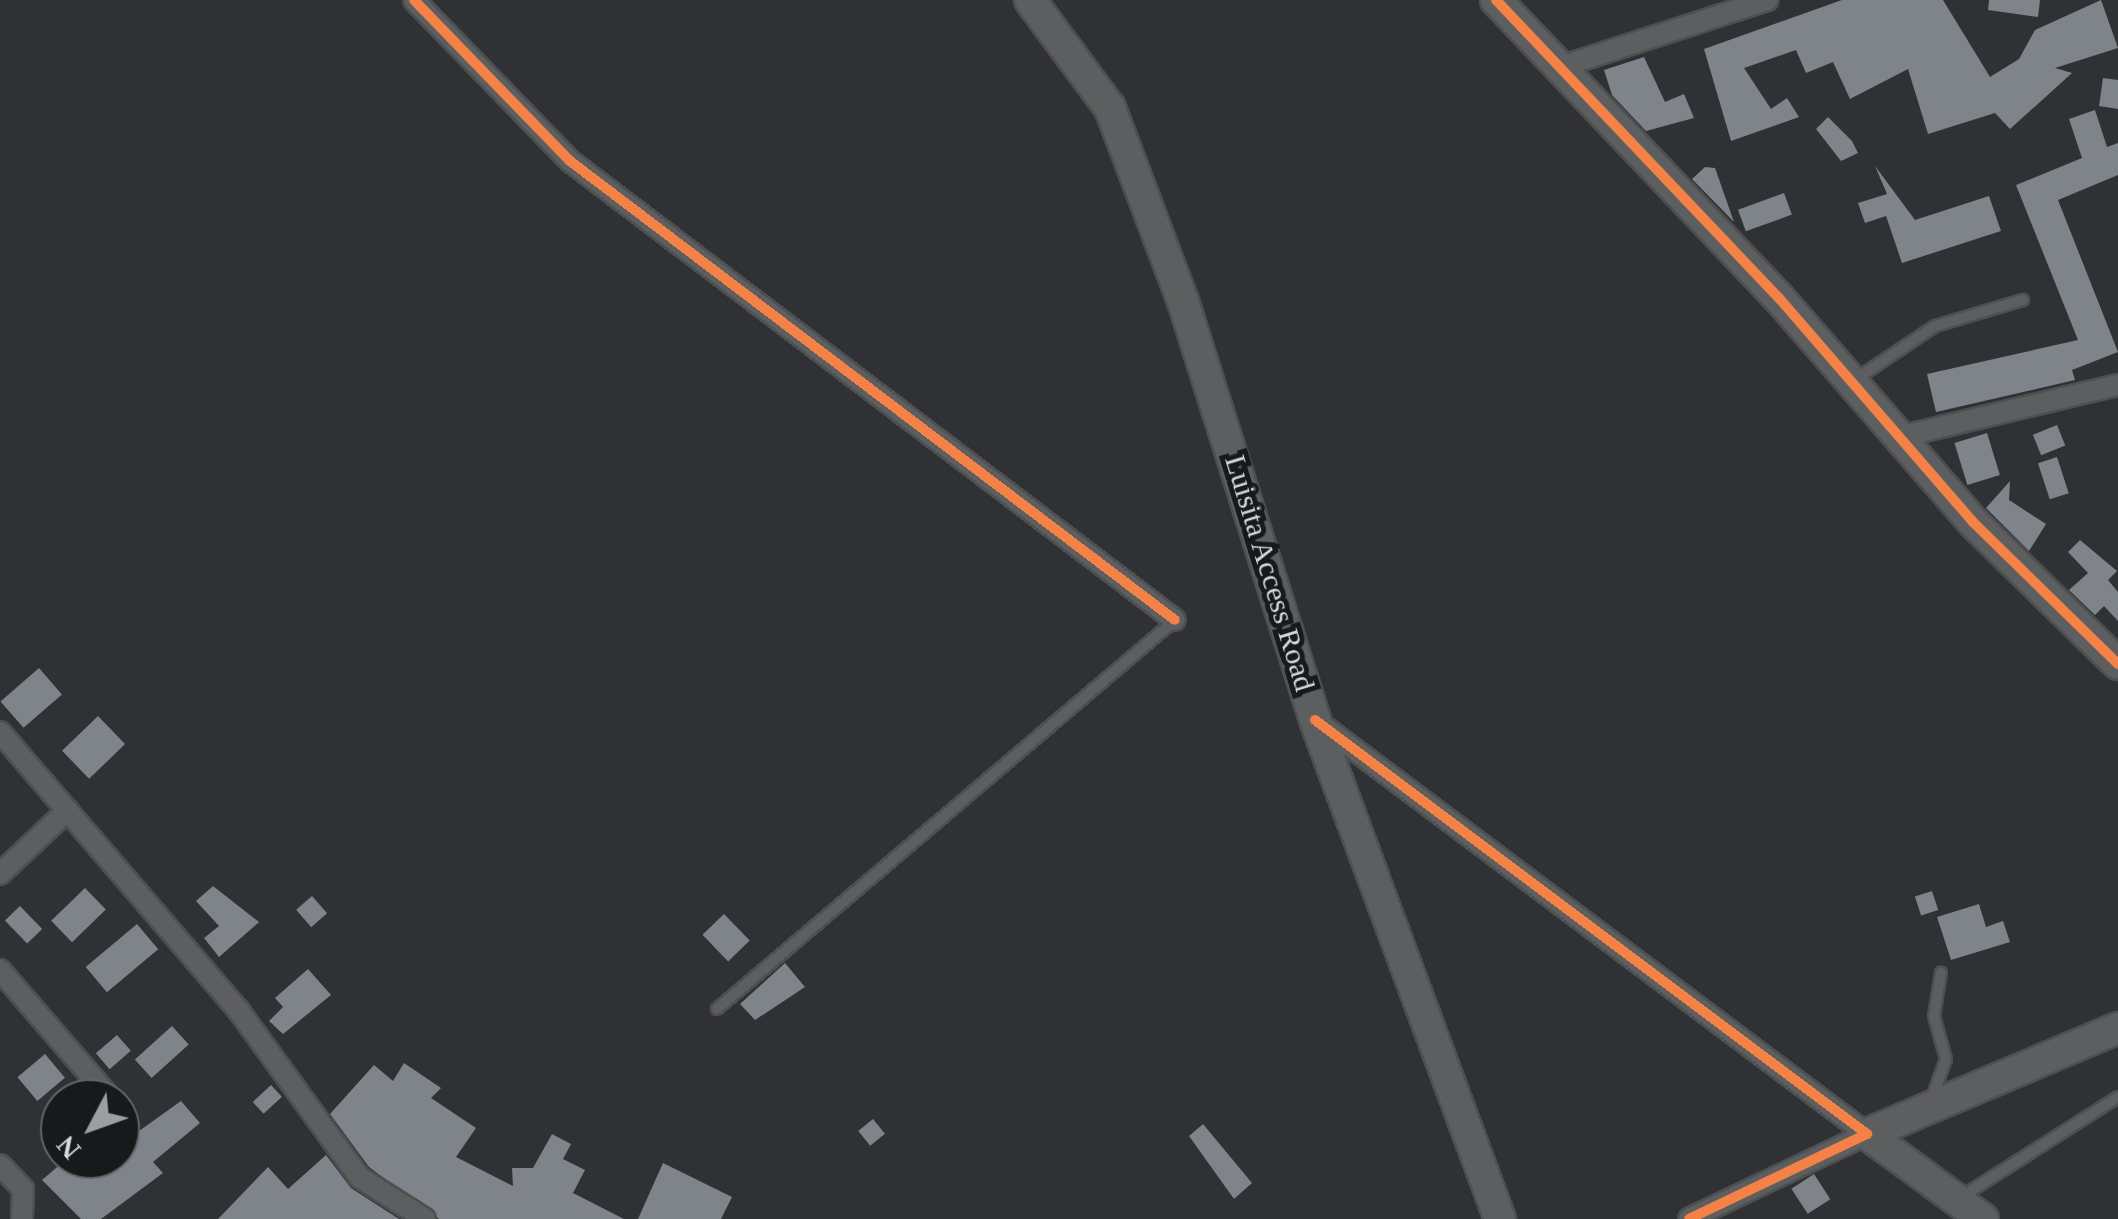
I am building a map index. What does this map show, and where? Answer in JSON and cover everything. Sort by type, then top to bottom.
[{"type":"street","points":[[414,0],[570,161],[1175,620]]},
{"type":"street","name":"Luisita Access Road","points":[[1030,0],[1110,108],[1190,320],[1315,720],[1500,1219]]},
{"type":"street","points":[[1496,0],[1899,437],[2118,664]]},
{"type":"street","points":[[1560,68],[1767,0]]},
{"type":"street","points":[[1899,437],[2118,386]]},
{"type":"street","points":[[1315,720],[1983,1219]]},
{"type":"street","points":[[0,732],[239,1011],[359,1177],[425,1219]]},
{"type":"street","points":[[0,874],[68,810]]},
{"type":"street","points":[[0,970],[94,1079]]},
{"type":"street","points":[[1689,1219],[1932,1100],[2118,1028]]},
{"type":"street","points":[[0,1165],[23,1190],[22,1219]]},
{"type":"lane","points":[[1852,382],[1936,326],[2024,300]]},
{"type":"lane","points":[[716,1009],[1175,620]]},
{"type":"lane","points":[[1932,1100],[1946,1060],[1934,1016],[1941,973]]},
{"type":"lane","points":[[1972,1190],[2118,1097]]},
{"type":"building","points":[[1842,0],[1943,0],[1990,77],[2019,59],[2035,30],[2101,0],[2118,48],[2055,68],[2072,73],[2010,129],[1995,113],[1928,134],[1908,69],[1850,99],[1833,62],[1806,73],[1796,50],[1744,68],[1771,109],[1787,98],[1799,117],[1731,141],[1704,49]]},
{"type":"building","points":[[1989,0],[2040,0],[2038,17],[1988,10]]},
{"type":"building","points":[[1644,57],[1665,102],[1684,94],[1694,118],[1646,131],[1612,95],[1604,70]]},
{"type":"building","points":[[2103,78],[2118,80],[2118,109],[2099,106]]},
{"type":"building","points":[[2095,110],[2107,147],[2118,143],[2118,175],[2058,200],[2118,352],[2072,370],[2075,380],[1936,412],[1927,374],[2078,340],[2016,185],[2082,158],[2069,119]]},
{"type":"building","points":[[1828,117],[1852,141],[1858,153],[1841,161],[1816,129]]},
{"type":"building","points":[[1875,166],[1915,220],[1989,196],[2001,231],[1902,263],[1886,216],[1865,223],[1858,203],[1887,194]]},
{"type":"building","points":[[1705,167],[1715,168],[1734,222],[1692,179]]},
{"type":"building","points":[[1784,193],[1792,215],[1746,231],[1738,210]]},
{"type":"building","points":[[2057,425],[2065,445],[2041,455],[2033,435]]},
{"type":"building","points":[[1987,433],[2000,475],[1967,485],[1954,443]]},
{"type":"building","points":[[2057,457],[2069,493],[2050,499],[2038,463]]},
{"type":"building","points":[[2010,481],[2009,500],[2046,524],[2029,551],[1986,508]]},
{"type":"building","points":[[2080,540],[2117,571],[2108,580],[2118,592],[2118,621],[2104,606],[2095,615],[2069,590],[2088,573],[2068,552]]},
{"type":"building","points":[[39,668],[62,694],[23,728],[1,701]]},
{"type":"building","points":[[98,716],[125,744],[89,779],[62,751]]},
{"type":"building","points":[[213,886],[259,922],[219,957],[204,938],[219,926],[196,901]]},
{"type":"building","points":[[85,888],[106,910],[72,942],[51,921]]},
{"type":"building","points":[[1932,891],[1938,910],[1921,916],[1915,897]]},
{"type":"building","points":[[312,896],[327,913],[311,927],[296,910]]},
{"type":"building","points":[[1979,904],[1986,927],[2003,921],[2010,942],[1951,960],[1937,917]]},
{"type":"building","points":[[20,906],[42,929],[27,944],[5,921]]},
{"type":"building","points":[[724,914],[750,941],[728,961],[702,935]]},
{"type":"building","points":[[137,924],[158,949],[107,992],[86,967]]},
{"type":"building","points":[[785,963],[805,987],[755,1020],[740,1004]]},
{"type":"building","points":[[308,969],[331,995],[283,1034],[269,1021],[283,1007],[275,998]]},
{"type":"building","points":[[172,1026],[189,1045],[152,1078],[135,1059]]},
{"type":"building","points":[[117,1035],[131,1051],[110,1069],[96,1053]]},
{"type":"building","points":[[45,1054],[65,1078],[40,1079],[37,1101],[17,1077]]},
{"type":"building","points":[[404,1063],[441,1088],[431,1098],[476,1128],[456,1157],[513,1186],[512,1168],[533,1168],[552,1134],[571,1144],[563,1159],[585,1170],[573,1193],[624,1219],[439,1219],[369,1167],[330,1114],[374,1065],[393,1081]]},
{"type":"building","points":[[271,1085],[282,1097],[264,1114],[253,1102]]},
{"type":"building","points":[[181,1101],[200,1123],[153,1162],[163,1173],[101,1219],[81,1219],[42,1180],[140,1179],[140,1130]]},
{"type":"building","points":[[873,1119],[885,1134],[870,1146],[858,1131]]},
{"type":"building","points":[[1203,1124],[1252,1183],[1234,1199],[1189,1136]]},
{"type":"building","points":[[326,1155],[351,1188],[399,1219],[218,1219],[268,1167],[288,1189]]},
{"type":"building","points":[[663,1163],[732,1197],[721,1219],[638,1219]]},
{"type":"building","points":[[1814,1174],[1830,1199],[1808,1214],[1791,1189]]},
{"type":"cycle path","points":[[414,0],[570,161],[1175,620]]},
{"type":"cycle path","points":[[1496,0],[1779,298],[1973,522],[2118,664]]},
{"type":"cycle path","points":[[1315,720],[1867,1134],[1689,1219]]}]
